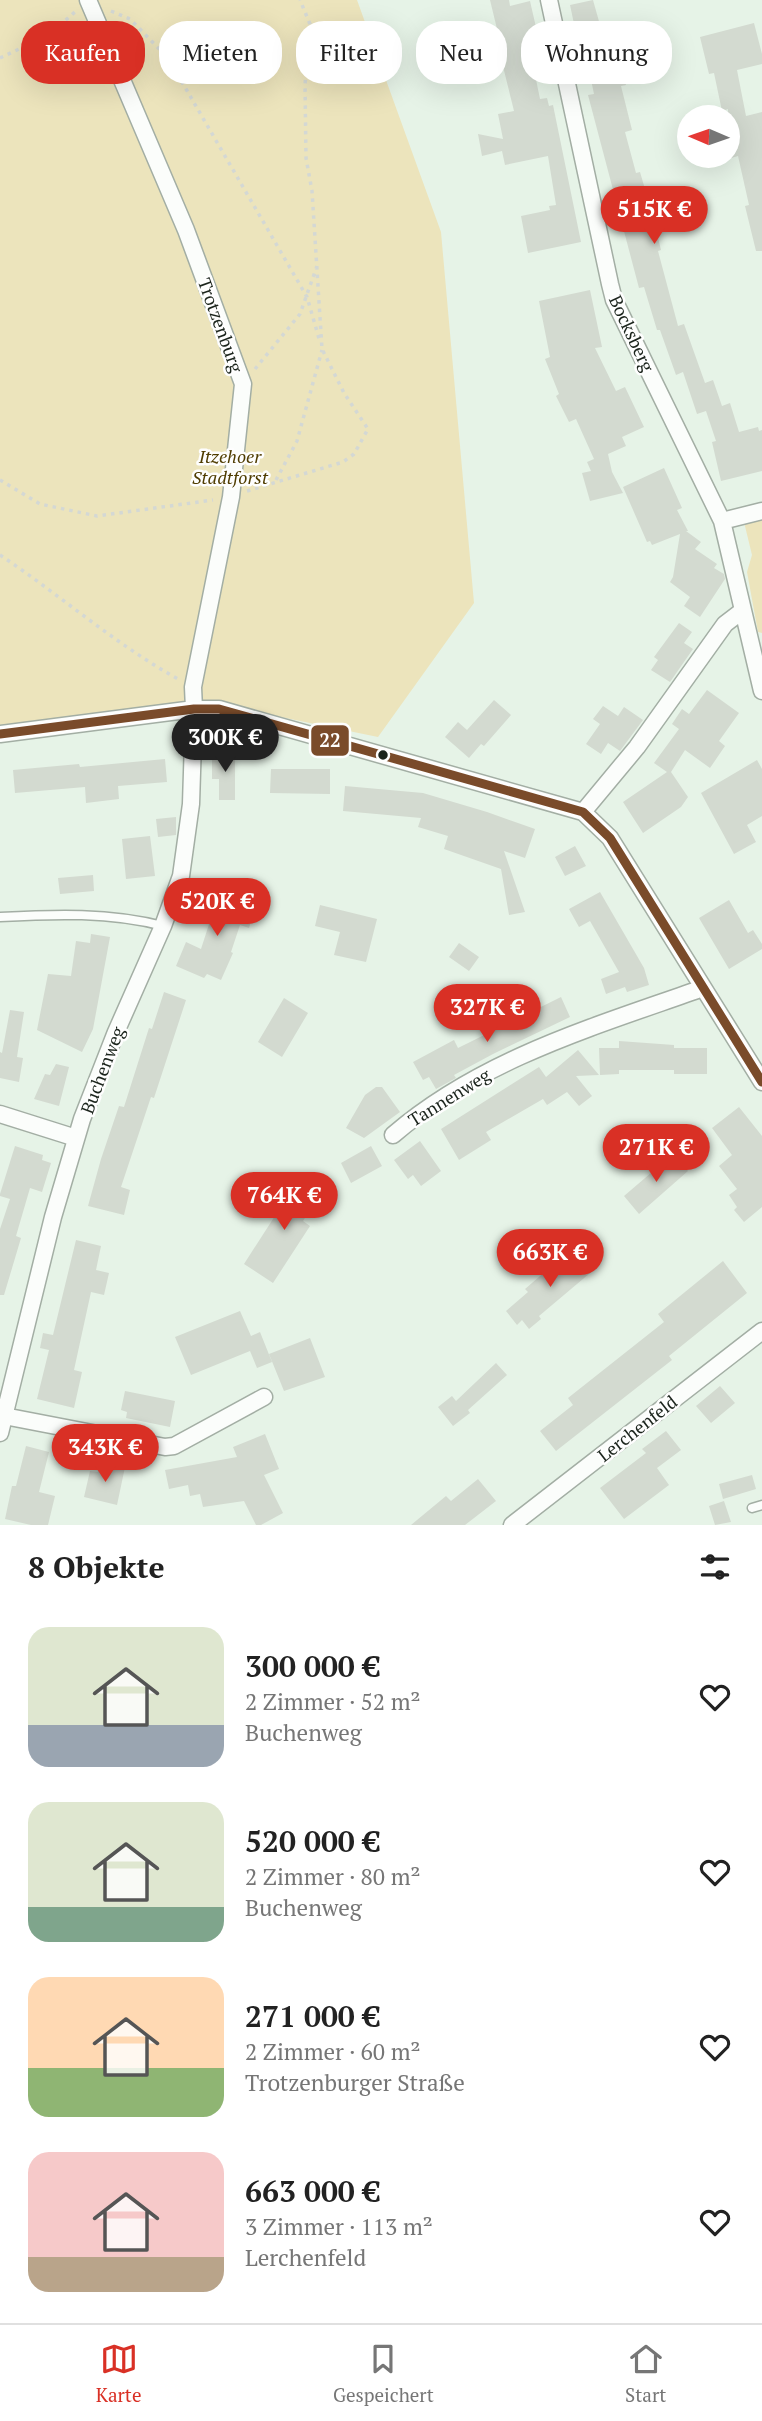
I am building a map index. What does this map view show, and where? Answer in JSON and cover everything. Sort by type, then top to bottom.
[{"type":"street","name":"Bocksberg","points":[[549,0],[614,300],[722,521],[761,683]]},
{"type":"street","name":"Trotzenburg","points":[[83,4],[186,230],[243,384],[231,497],[192,687],[194,709]]},
{"type":"street","points":[[722,521],[762,511]]},
{"type":"street","points":[[583,812],[637,747],[724,624],[742,611]]},
{"type":"street","points":[[0,734],[194,709],[219,709],[583,812],[610,838],[762,1082]]},
{"type":"street","name":"Buchenweg","points":[[0,1433],[53,1217],[76,1138],[181,876],[189,830],[194,709]]},
{"type":"street","name":"Tannenweg","points":[[393,1135],[436,1102],[509,1060],[704,988]]},
{"type":"street","points":[[0,1114],[76,1138]]},
{"type":"street","name":"Lerchenfeld","points":[[512,1525],[762,1331]]},
{"type":"street","points":[[4,1416],[165,1447],[174,1446],[264,1396]]},
{"type":"lane","points":[[0,917],[98,915],[163,926]]},
{"type":"lane","points":[[752,1508],[762,1505]]},
{"type":"path","points":[[275,482],[297,441],[322,349],[312,191],[306,158],[305,85],[310,24],[300,0]]},
{"type":"path","points":[[0,58],[49,35],[83,4]]},
{"type":"path","points":[[0,480],[40,504],[97,516],[231,497],[343,462],[354,454],[369,429],[344,393],[322,349],[307,297],[168,58],[130,19],[109,10]]},
{"type":"path","points":[[243,384],[300,314],[318,264]]},
{"type":"path","points":[[0,555],[156,666],[192,687]]},
{"type":"green space","name":"Itzehoer Stadtforst","points":[[0,0],[357,0],[365,21],[296,21],[296,84],[387,84],[441,232],[474,603],[378,737],[218,704],[0,728]]},
{"type":"green space","points":[[762,517],[762,633],[758,632],[747,572],[752,555],[744,522]]},
{"type":"building","points":[[490,0],[509,0],[510,6],[530,1],[535,21],[521,21],[521,84],[537,84],[540,99],[547,98],[549,106],[553,105],[581,242],[528,253],[521,216],[550,210],[549,206],[556,205],[548,156],[505,165],[502,151],[482,156],[478,134],[503,139],[498,114],[514,111],[507,83],[507,21],[495,21]]},
{"type":"building","points":[[593,0],[599,21],[573,21],[570,5]]},
{"type":"building","points":[[754,23],[762,64],[737,70],[746,116],[762,112],[762,251],[756,251],[745,206],[749,205],[740,165],[740,105],[721,105],[714,73],[709,74],[700,37]]},
{"type":"building","points":[[592,84],[626,84],[621,86],[632,130],[625,132],[636,173],[640,172],[652,213],[661,250],[658,251],[678,326],[684,324],[705,383],[713,380],[722,406],[730,403],[739,432],[758,427],[759,431],[762,430],[762,471],[721,481],[712,442],[716,441],[706,411],[697,414],[683,372],[676,375],[660,330],[657,330],[644,287],[639,288],[588,95],[594,94]]},
{"type":"building","points":[[590,290],[602,347],[595,348],[616,391],[625,387],[644,427],[622,437],[626,446],[608,454],[612,472],[623,493],[590,501],[582,473],[591,471],[587,462],[594,459],[576,419],[569,422],[556,396],[559,394],[545,359],[550,357],[539,301]]},
{"type":"building","points":[[664,468],[682,508],[677,510],[686,531],[701,542],[695,549],[717,564],[714,568],[724,574],[725,579],[700,617],[684,606],[690,597],[670,582],[680,534],[652,545],[650,541],[647,542],[623,487]]},
{"type":"building","points":[[679,623],[692,632],[684,643],[693,649],[670,682],[651,670],[658,660],[654,657]]},
{"type":"building","points":[[707,690],[739,713],[719,741],[725,746],[710,768],[685,750],[671,772],[688,797],[681,807],[643,833],[623,802],[667,772],[654,763],[679,729],[672,724],[682,709],[689,714]]},
{"type":"building","points":[[494,700],[511,715],[484,746],[481,744],[469,758],[445,737],[458,722],[467,730]]},
{"type":"building","points":[[603,706],[618,716],[624,707],[643,720],[620,751],[608,743],[601,754],[586,744],[600,724],[593,719]]},
{"type":"building","points":[[212,753],[235,753],[235,800],[219,800],[219,779],[212,779]]},
{"type":"building","points":[[165,759],[167,782],[118,786],[119,799],[86,803],[85,787],[15,793],[13,770]]},
{"type":"building","points":[[757,760],[762,769],[762,816],[747,825],[756,842],[734,854],[701,793]]},
{"type":"building","points":[[271,769],[330,769],[330,794],[270,793]]},
{"type":"building","points":[[345,786],[423,793],[535,829],[525,858],[504,851],[525,912],[509,915],[501,869],[444,849],[448,836],[418,827],[421,818],[343,811]]},
{"type":"building","points":[[176,817],[176,835],[158,837],[156,819]]},
{"type":"building","points":[[150,836],[155,876],[126,879],[122,839]]},
{"type":"building","points":[[575,846],[586,866],[565,876],[555,857]]},
{"type":"building","points":[[93,875],[94,891],[60,894],[58,878]]},
{"type":"building","points":[[600,892],[644,968],[649,985],[627,992],[625,987],[606,994],[601,979],[619,972],[590,921],[579,927],[569,909]]},
{"type":"building","points":[[212,893],[255,907],[249,928],[240,925],[231,952],[233,953],[221,980],[207,974],[204,978],[176,966],[186,942],[201,949],[212,915],[206,913]]},
{"type":"building","points":[[729,900],[748,933],[753,930],[762,944],[762,949],[729,969],[699,918]]},
{"type":"building","points":[[320,905],[377,919],[366,962],[334,955],[340,932],[315,926]]},
{"type":"building","points":[[91,934],[110,937],[93,1029],[82,1052],[37,1030],[48,974],[71,976],[76,941],[90,943]]},
{"type":"building","points":[[459,943],[479,957],[469,971],[449,957]]},
{"type":"building","points":[[164,992],[186,1000],[121,1187],[130,1190],[124,1215],[88,1206],[119,1106],[124,1107],[149,1028],[152,1029]]},
{"type":"building","points":[[561,997],[570,1017],[493,1054],[454,1075],[456,1078],[436,1089],[429,1077],[423,1080],[413,1062],[454,1040],[458,1048]]},
{"type":"building","points":[[284,998],[308,1013],[282,1057],[258,1042]]},
{"type":"building","points":[[10,1010],[24,1012],[17,1057],[23,1058],[19,1082],[0,1078],[0,1052],[2,1053]]},
{"type":"building","points":[[619,1041],[674,1045],[674,1048],[707,1048],[707,1074],[674,1074],[674,1070],[619,1070],[619,1074],[600,1075],[599,1048],[619,1048]]},
{"type":"building","points":[[578,1050],[599,1075],[576,1076],[592,1096],[579,1106],[567,1092],[547,1105],[543,1099],[486,1132],[491,1140],[459,1160],[441,1129],[539,1067],[546,1077]]},
{"type":"building","points":[[56,1064],[69,1067],[59,1106],[34,1099],[45,1074],[50,1075]]},
{"type":"building","points":[[376,1087],[382,1087],[400,1112],[364,1138],[346,1128],[365,1095]]},
{"type":"building","points":[[739,1107],[762,1136],[762,1207],[744,1222],[734,1210],[737,1207],[729,1195],[737,1189],[719,1166],[732,1155],[712,1128]]},
{"type":"building","points":[[420,1141],[441,1171],[421,1186],[413,1175],[408,1179],[394,1160]]},
{"type":"building","points":[[15,1146],[43,1155],[42,1160],[51,1163],[42,1192],[30,1188],[16,1236],[21,1238],[4,1295],[0,1295],[0,1229],[10,1199],[0,1194]]},
{"type":"building","points":[[371,1146],[382,1166],[351,1183],[341,1163]]},
{"type":"building","points":[[673,1154],[688,1171],[639,1214],[624,1196]]},
{"type":"building","points":[[300,1177],[322,1191],[303,1221],[310,1226],[273,1283],[244,1264]]},
{"type":"building","points":[[76,1240],[101,1246],[96,1270],[109,1273],[104,1295],[91,1292],[74,1370],[82,1372],[74,1408],[37,1399],[49,1350],[40,1348],[43,1333],[53,1335]]},
{"type":"building","points":[[569,1251],[579,1262],[586,1256],[596,1268],[539,1316],[541,1319],[529,1329],[522,1320],[517,1325],[506,1311],[528,1292],[525,1289]]},
{"type":"building","points":[[723,1261],[747,1293],[669,1356],[672,1360],[556,1451],[540,1431],[573,1405],[568,1398],[664,1322],[658,1314]]},
{"type":"building","points":[[240,1311],[251,1336],[260,1332],[272,1362],[257,1368],[250,1351],[191,1375],[175,1337]]},
{"type":"building","points":[[310,1338],[325,1377],[284,1391],[269,1354]]},
{"type":"building","points":[[496,1363],[507,1375],[468,1410],[470,1413],[453,1426],[438,1407],[452,1396],[456,1401]]},
{"type":"building","points":[[720,1386],[735,1403],[711,1423],[696,1406]]},
{"type":"building","points":[[125,1391],[175,1401],[170,1427],[126,1418],[127,1412],[121,1410]]},
{"type":"building","points":[[666,1431],[681,1450],[657,1468],[669,1485],[624,1519],[600,1488],[646,1453],[642,1449]]},
{"type":"building","points":[[265,1434],[279,1469],[264,1475],[283,1513],[256,1525],[244,1501],[203,1507],[200,1494],[190,1496],[188,1485],[169,1489],[165,1470],[237,1457],[233,1447]]},
{"type":"building","points":[[26,1446],[49,1452],[39,1492],[55,1496],[48,1525],[31,1525],[5,1519],[12,1486],[16,1486]]},
{"type":"building","points":[[100,1462],[125,1467],[117,1505],[84,1497],[90,1471],[98,1472]]},
{"type":"building","points":[[752,1475],[756,1489],[723,1499],[719,1484]]},
{"type":"building","points":[[478,1479],[496,1501],[465,1525],[411,1525],[446,1496],[451,1501]]},
{"type":"building","points":[[724,1501],[731,1522],[715,1525],[709,1506]]},
{"type":"transit line","name":"22","points":[[0,734],[194,709],[219,709],[583,812],[610,838],[762,1082]]}]
